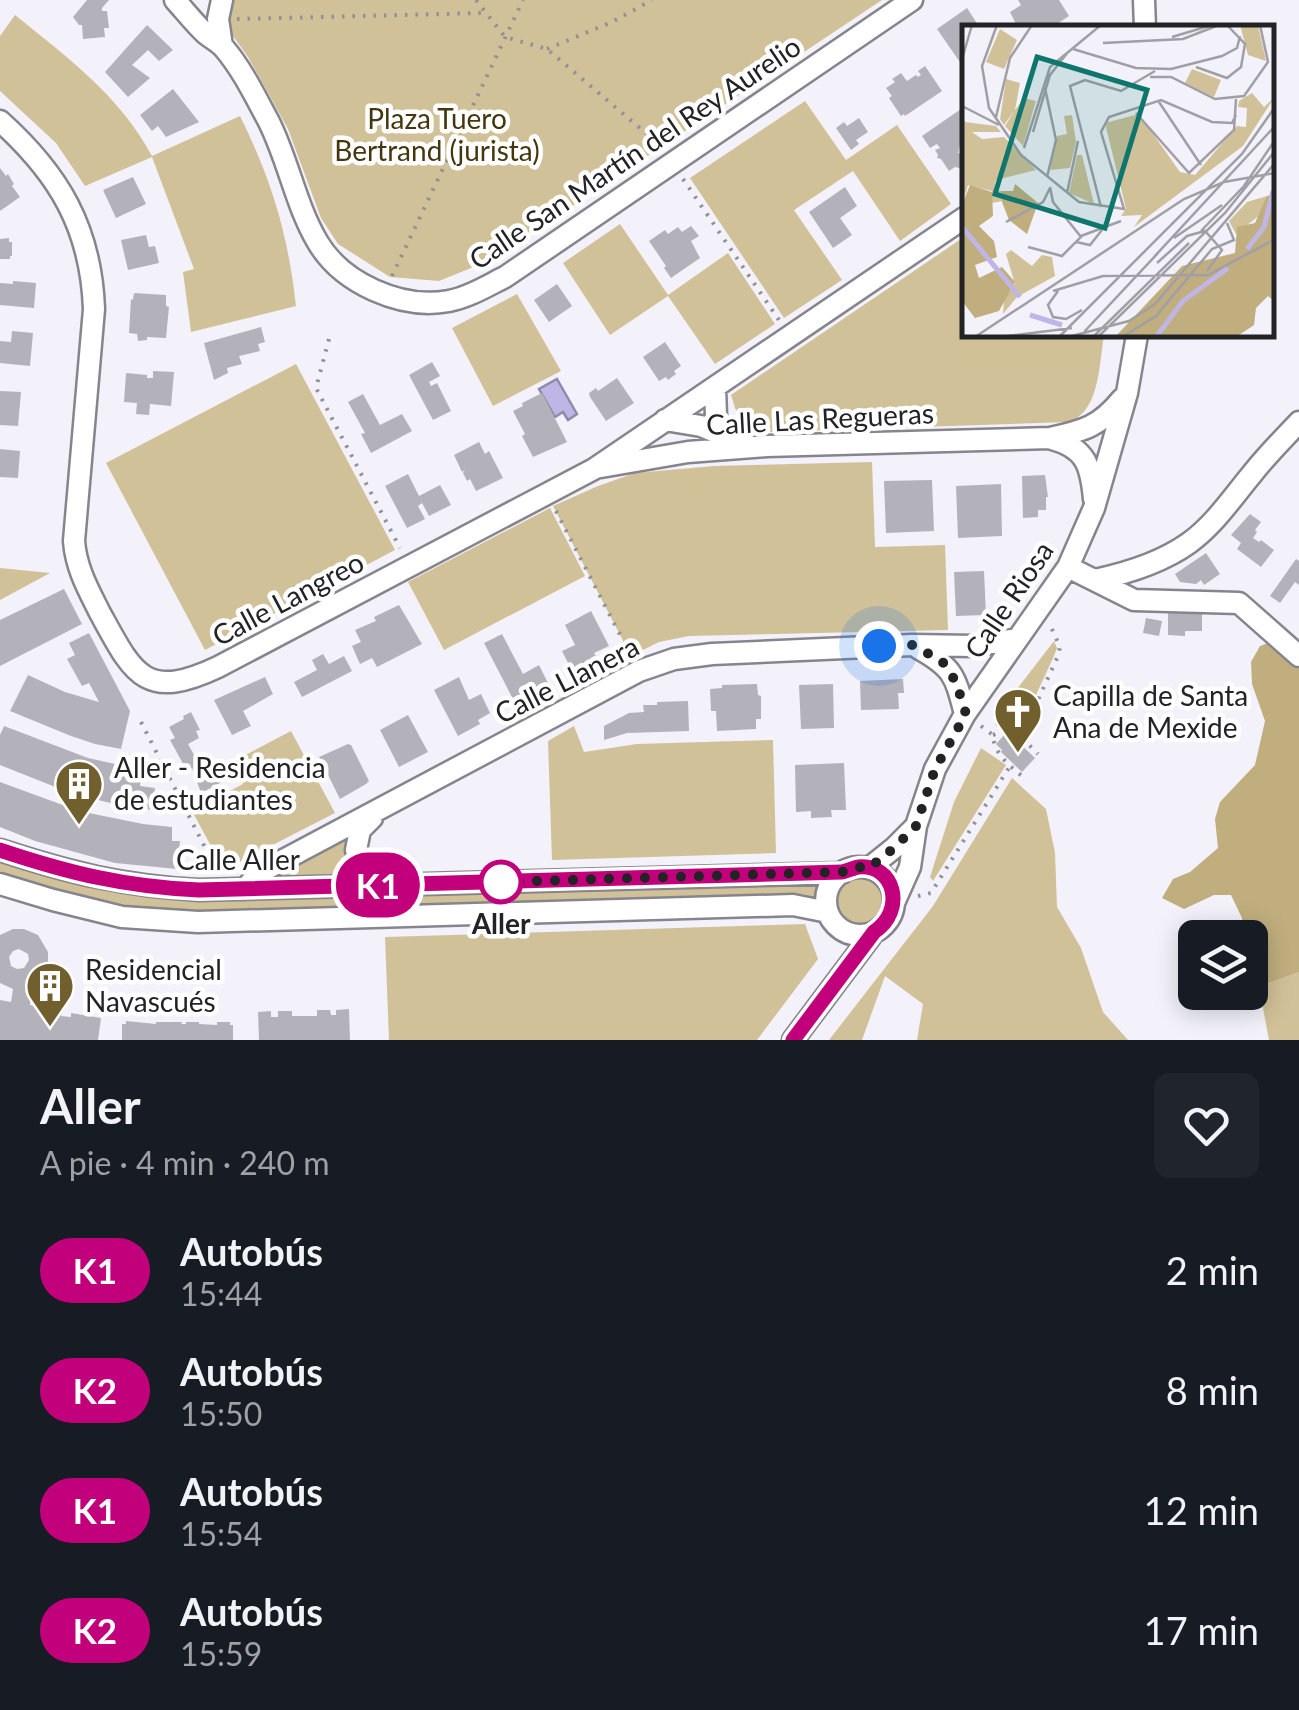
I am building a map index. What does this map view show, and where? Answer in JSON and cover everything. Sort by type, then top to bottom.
[{"type":"street","name":"Calle San Martín del Rey Aurelio","points":[[175,0],[222,46],[240,70],[269,122],[305,215],[326,256],[360,283],[384,294],[436,302],[462,297],[505,277],[912,0]]},
{"type":"street","points":[[1144,0],[1145,25]]},
{"type":"street","points":[[220,10],[222,46]]},
{"type":"street","name":"Calle Langreo","points":[[0,122],[27,146],[62,190],[76,218],[88,258],[94,308],[75,551],[82,578],[127,662],[155,680],[174,682],[218,667],[594,469],[962,219]]},
{"type":"street","name":"Calle Riosa","points":[[894,902],[910,867],[916,826],[935,769],[966,714],[1068,567],[1094,508],[1127,394],[1136,338]]},
{"type":"street","points":[[716,387],[716,416],[722,436]]},
{"type":"street","name":"Calle Las Regueras","points":[[594,469],[688,452],[767,446],[1050,438],[1094,426],[1127,394]]},
{"type":"street","points":[[665,420],[702,426],[740,444],[767,446]]},
{"type":"street","points":[[1096,580],[1158,561],[1187,544],[1212,524],[1299,422]]},
{"type":"street","points":[[1050,438],[1069,444],[1080,453],[1092,480],[1094,508]]},
{"type":"street","points":[[1068,567],[1134,600],[1240,603],[1299,656]]},
{"type":"street","name":"Calle Llanera","points":[[245,890],[260,873],[639,671],[674,659],[912,645],[973,646],[1016,639]]},
{"type":"street","points":[[912,645],[942,661],[956,682],[966,714]]},
{"type":"street","points":[[380,809],[360,830],[356,850],[362,870],[382,885]]},
{"type":"street","name":"Calle Riosa","points":[[869,868],[916,826]]},
{"type":"street","name":"Calle Aller","points":[[0,850],[123,884],[185,889],[842,872]]},
{"type":"street","points":[[869,868],[887,880],[894,902],[884,926],[858,935],[834,923],[828,912],[828,891],[842,872],[869,868]]},
{"type":"street","points":[[0,884],[122,917],[198,922],[793,905],[828,912]]},
{"type":"street","points":[[843,930],[843,974]]},
{"type":"street","points":[[793,1040],[874,932]]},
{"type":"path","points":[[476,0],[505,36],[547,49],[659,144],[790,336]]},
{"type":"path","points":[[384,294],[523,0]]},
{"type":"path","points":[[547,49],[612,22],[652,0]]},
{"type":"path","points":[[220,10],[484,12]]},
{"type":"path","points":[[329,339],[316,388],[409,566]]},
{"type":"path","points":[[546,493],[639,671]]},
{"type":"path","points":[[1021,737],[1060,647],[1038,608]]},
{"type":"path","points":[[966,714],[992,736],[993,746],[1023,777]]},
{"type":"path","points":[[141,722],[220,876]]},
{"type":"path","points":[[992,736],[1006,731],[1021,737],[1038,754]]},
{"type":"path","points":[[894,902],[930,893],[1010,766]]},
{"type":"green space","name":"Plaza Tuero Bertrand (jurista)","points":[[232,0],[882,0],[493,259],[439,281],[390,277],[338,244],[321,218],[288,129],[228,29],[227,10]]},
{"type":"green space","points":[[15,15],[108,96],[152,156],[240,116],[277,208],[296,306],[191,332],[183,272],[194,269],[152,157],[85,186],[56,143],[0,91],[0,36]]},
{"type":"green space","points":[[805,101],[846,160],[897,125],[951,204],[900,241],[853,171],[794,210],[842,280],[784,318],[690,178]]},
{"type":"green space","points":[[620,224],[668,295],[728,253],[775,324],[715,364],[668,296],[610,335],[563,263]]},
{"type":"green space","points":[[962,238],[962,338],[1104,338],[1092,399],[1078,417],[1067,422],[743,433],[731,395]]},
{"type":"green space","points":[[517,294],[561,371],[493,406],[452,328]]},
{"type":"green space","points":[[296,364],[395,550],[205,650],[106,463]]},
{"type":"green space","points":[[872,462],[875,547],[945,545],[948,630],[689,636],[659,642],[631,656],[553,506],[635,473],[714,466]]},
{"type":"green space","points":[[550,508],[585,576],[444,650],[408,582]]},
{"type":"green space","points":[[0,568],[50,573],[0,600]]},
{"type":"green space","points":[[1054,641],[1054,656],[1018,734],[996,726],[995,721]]},
{"type":"green space","points":[[574,726],[584,752],[637,744],[773,740],[776,853],[552,860],[548,741]]},
{"type":"green space","points":[[291,731],[335,813],[224,870],[192,811],[243,784],[232,762]]},
{"type":"green space","points":[[981,748],[1006,765],[933,881],[930,877],[954,802]]},
{"type":"green space","points":[[1012,778],[1046,809],[1055,853],[1057,907],[1081,948],[1103,1012],[1128,1040],[917,1040],[923,1004],[885,976],[862,1040],[829,1040],[933,906]]},
{"type":"green space","points":[[353,831],[355,875],[267,879]]},
{"type":"green space","points":[[0,860],[27,871],[114,893],[199,900],[821,882],[817,898],[803,894],[197,913],[114,905],[24,882],[0,871]]},
{"type":"green space","points":[[859,879],[875,886],[882,902],[875,918],[859,925],[843,918],[836,902],[843,886]]},
{"type":"green space","points":[[805,924],[818,959],[757,1040],[389,1040],[385,937]]},
{"type":"green space","points":[[1299,972],[1299,1040],[1269,1040],[1263,1010],[1268,1010],[1268,984]]},
{"type":"shaded area","points":[[557,379],[577,414],[568,420],[563,412],[555,417],[539,389]]},
{"type":"shaded area","points":[[1299,644],[1299,972],[1268,984],[1268,920],[1242,920],[1231,895],[1214,895],[1184,909],[1162,898],[1173,879],[1190,872],[1218,848],[1215,819],[1220,802],[1255,765],[1265,721],[1252,684],[1251,662],[1260,646]]},
{"type":"building","points":[[87,0],[109,0],[102,8],[107,11],[109,28],[104,28],[105,37],[83,39],[82,25],[73,17]]},
{"type":"building","points":[[1018,0],[1059,0],[1069,16],[1058,25],[1016,25],[1010,12],[1021,5]]},
{"type":"building","points":[[967,8],[978,25],[962,25],[962,65],[937,29]]},
{"type":"building","points":[[147,25],[173,50],[159,61],[148,50],[132,65],[150,78],[128,97],[105,72]]},
{"type":"building","points":[[925,66],[942,91],[901,116],[886,88],[901,73],[907,81],[918,77],[918,71]]},
{"type":"building","points":[[173,89],[199,122],[166,137],[158,126],[152,131],[140,115]]},
{"type":"building","points":[[962,109],[958,153],[962,154],[962,169],[949,171],[937,158],[937,144],[930,148],[922,136]]},
{"type":"building","points":[[859,118],[868,132],[856,140],[859,144],[851,150],[836,128]]},
{"type":"building","points":[[0,168],[8,174],[20,197],[0,211]]},
{"type":"building","points":[[133,177],[146,204],[116,218],[103,190]]},
{"type":"building","points":[[845,187],[857,206],[840,218],[852,235],[833,248],[809,212]]},
{"type":"building","points":[[691,226],[699,236],[691,241],[700,258],[671,278],[649,241],[665,230],[668,234],[678,227],[682,232]]},
{"type":"building","points":[[146,235],[149,247],[155,246],[159,263],[128,270],[121,240]]},
{"type":"building","points":[[9,238],[12,256],[0,259],[0,239]]},
{"type":"building","points":[[0,283],[36,283],[34,308],[0,305]]},
{"type":"building","points":[[557,284],[572,306],[549,322],[534,300]]},
{"type":"building","points":[[134,293],[166,295],[166,338],[147,337],[138,341],[137,334],[129,333]]},
{"type":"building","points":[[261,327],[265,342],[258,344],[260,351],[239,356],[242,364],[227,368],[228,373],[214,380],[204,343]]},
{"type":"building","points":[[12,331],[33,333],[30,366],[0,363],[0,341],[11,342]]},
{"type":"building","points":[[665,342],[681,366],[668,380],[666,377],[659,381],[643,357]]},
{"type":"building","points":[[432,362],[440,376],[429,382],[431,386],[437,383],[451,411],[433,420],[409,375]]},
{"type":"building","points":[[153,371],[174,372],[171,406],[150,404],[149,415],[136,414],[137,403],[124,402],[126,373],[153,378]]},
{"type":"building","points":[[617,378],[634,403],[606,421],[589,393]]},
{"type":"building","points":[[0,391],[21,392],[18,426],[0,425]]},
{"type":"building","points":[[542,393],[567,442],[533,457],[513,411]]},
{"type":"building","points":[[363,394],[380,425],[402,414],[412,431],[371,453],[348,402]]},
{"type":"building","points":[[479,442],[485,454],[489,451],[503,478],[476,491],[454,455]]},
{"type":"building","points":[[0,449],[20,451],[18,478],[0,477]]},
{"type":"building","points":[[408,474],[419,496],[440,485],[451,505],[429,516],[422,503],[418,506],[425,519],[407,528],[385,486]]},
{"type":"building","points":[[1045,475],[1046,510],[1038,510],[1038,517],[1023,518],[1022,476]]},
{"type":"building","points":[[932,480],[934,531],[886,533],[884,481]]},
{"type":"building","points":[[1001,484],[1002,536],[958,538],[956,486]]},
{"type":"building","points":[[1250,514],[1261,522],[1253,538],[1274,550],[1261,567],[1237,549],[1241,543],[1231,535]]},
{"type":"building","points":[[1206,553],[1220,574],[1204,585],[1201,580],[1196,584],[1180,582],[1175,574]]},
{"type":"building","points":[[1296,559],[1299,585],[1295,582],[1280,603],[1270,596]]},
{"type":"building","points":[[984,571],[986,615],[956,616],[954,572]]},
{"type":"building","points":[[64,589],[82,624],[0,666],[0,620]]},
{"type":"building","points":[[399,605],[422,644],[377,667],[372,658],[360,664],[352,646],[361,642],[355,630]]},
{"type":"building","points":[[591,611],[609,646],[594,653],[597,658],[572,671],[562,651],[575,645],[565,625]]},
{"type":"building","points":[[1168,613],[1202,613],[1202,631],[1168,635]]},
{"type":"building","points":[[1146,618],[1162,621],[1159,636],[1143,633]]},
{"type":"building","name":"Aller - Residencia de estudiantes","points":[[89,633],[130,711],[121,749],[71,736],[10,711],[28,675],[99,702],[89,683],[82,686],[67,659],[75,655],[69,643]]},
{"type":"building","points":[[502,634],[523,674],[539,665],[548,683],[514,701],[484,643]]},
{"type":"building","points":[[323,654],[329,664],[344,656],[352,671],[302,697],[294,682],[317,670],[312,660]]},
{"type":"building","points":[[265,677],[273,694],[243,711],[251,726],[232,735],[214,700]]},
{"type":"building","points":[[459,677],[469,700],[481,694],[490,713],[478,720],[480,724],[458,736],[434,690]]},
{"type":"building","points":[[903,679],[904,693],[898,693],[899,709],[861,710],[860,681]]},
{"type":"building","points":[[757,684],[761,719],[756,719],[756,729],[717,731],[710,689]]},
{"type":"building","points":[[833,684],[834,728],[801,729],[799,685]]},
{"type":"building","points":[[688,701],[689,731],[627,733],[604,740],[604,726],[629,713],[644,712],[643,705]]},
{"type":"building","points":[[191,712],[200,730],[196,731],[199,738],[188,744],[198,762],[208,757],[224,781],[201,793],[192,768],[187,771],[170,740],[175,738],[169,727]]},
{"type":"building","points":[[408,715],[428,752],[399,767],[380,730]]},
{"type":"building","name":"Aller - Residencia de estudiantes","points":[[4,726],[88,758],[142,770],[140,786],[155,788],[152,810],[73,794],[0,765],[0,735]]},
{"type":"building","name":"Capilla de Santa Ana de Mexide","points":[[1005,734],[1035,758],[1022,772],[996,744]]},
{"type":"building","points":[[348,744],[369,781],[340,799],[319,757]]},
{"type":"building","points":[[844,763],[846,810],[831,810],[832,817],[811,818],[811,811],[796,812],[795,765]]},
{"type":"building","name":"Aller - Residencia de estudiantes","points":[[0,782],[79,811],[172,827],[172,841],[180,841],[177,869],[115,863],[0,827]]},
{"type":"building","points":[[24,929],[38,935],[48,952],[48,969],[33,986],[30,1005],[62,1011],[61,1016],[71,1017],[71,1013],[101,1018],[98,1040],[0,1040],[0,1000],[11,1002],[13,989],[0,983],[0,935]],"holes":[[[19,949],[28,954],[24,968],[11,966],[9,957],[13,951]]]},
{"type":"building","points":[[349,1009],[350,1040],[259,1040],[258,1012],[271,1011],[271,1017],[278,1017],[278,1011],[292,1011],[292,1016],[317,1016],[317,1010],[330,1010],[331,1015],[336,1015],[336,1010]]},
{"type":"building","points":[[126,1021],[217,1025],[230,1022],[233,1040],[122,1040],[122,1024]]},
{"type":"bus line","name":"K1","points":[[0,850],[123,884],[199,890],[842,872],[869,868],[887,880],[893,890],[891,916],[874,932],[793,1040]]},
{"type":"place","name":"Capilla de Santa Ana de Mexide","points":[[1018,754]]},
{"type":"place","name":"Aller - Residencia de estudiantes","points":[[79,826]]},
{"type":"place","name":"Aller","points":[[501,882]]},
{"type":"place","name":"Residencial Navascués","points":[[50,1028]]},
{"type":"route","points":[[501,882],[869,868],[916,826],[935,769],[966,714],[956,682],[942,661],[912,645],[879,646]]}]
